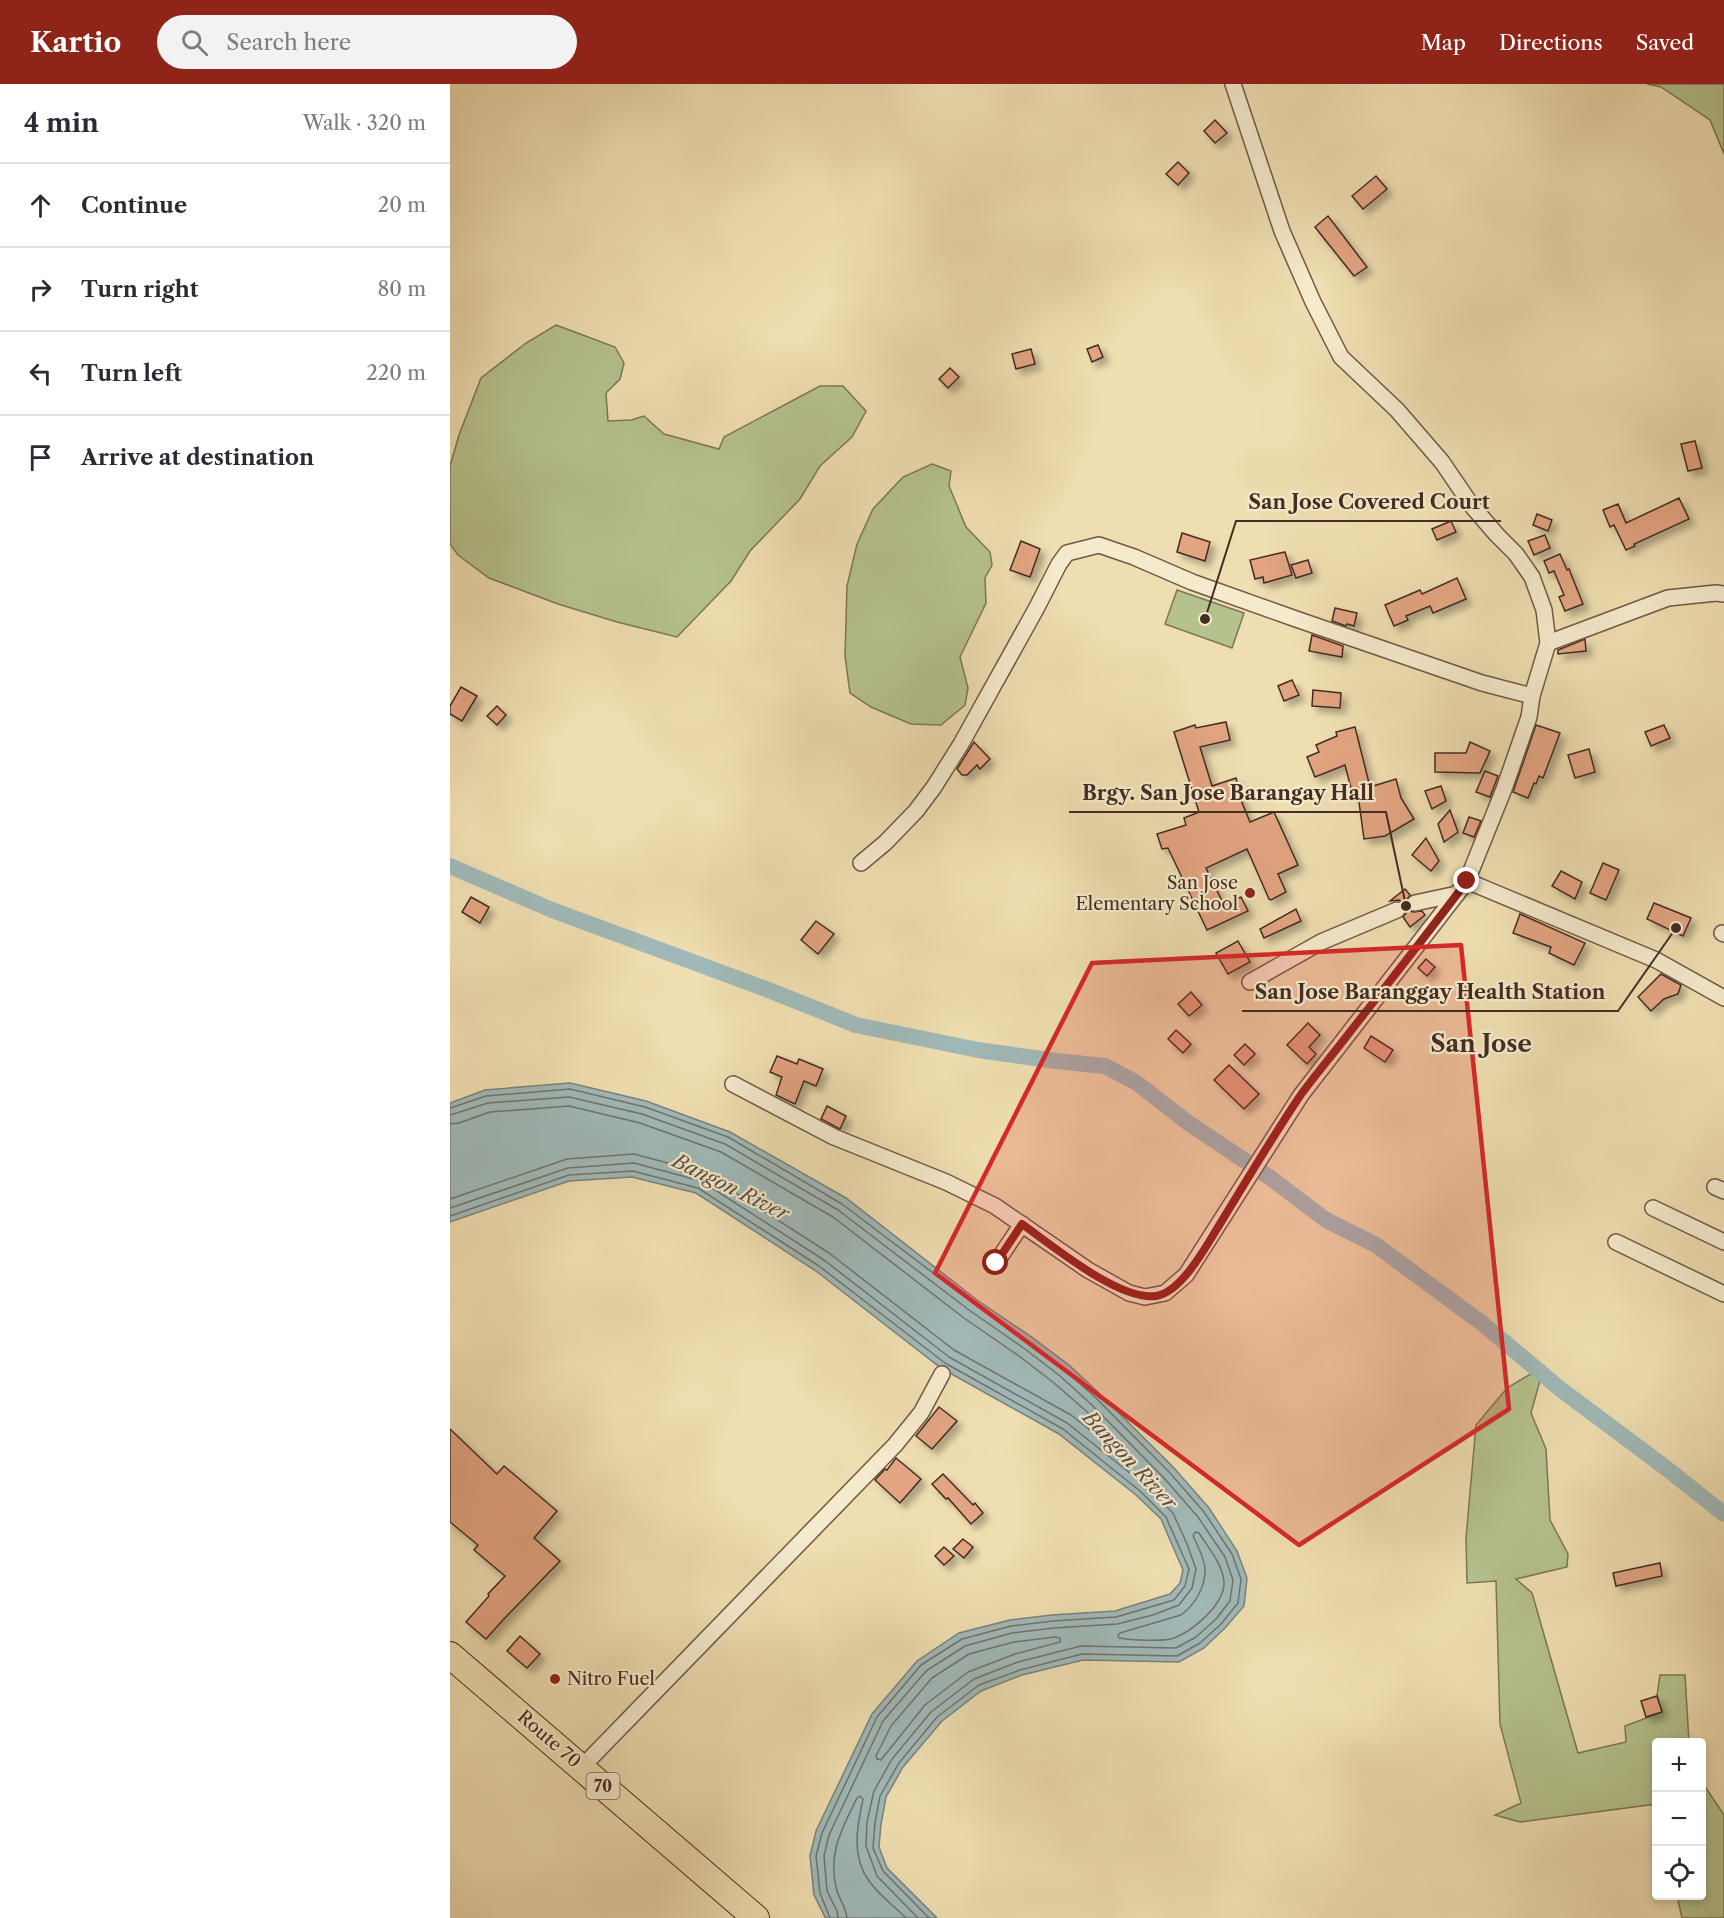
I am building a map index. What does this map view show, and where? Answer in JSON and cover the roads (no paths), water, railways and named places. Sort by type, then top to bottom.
[{"type":"highway","name":"Route 70","points":[[450,1655],[756,1918]]},
{"type":"street","points":[[733,1084],[834,1137],[956,1186],[995,1206],[1108,1282],[1129,1293],[1144,1297],[1157,1296],[1165,1293],[1186,1275],[1301,1095],[1467,881],[1529,717],[1532,696],[1548,643],[1544,610],[1532,577],[1516,554],[1472,506],[1442,462],[1397,410],[1341,357],[1313,302],[1282,231],[1233,84]]},
{"type":"street","points":[[861,864],[916,811],[934,787],[961,744],[1067,553],[1099,545],[1192,582],[1286,615],[1482,683],[1532,696]]},
{"type":"street","points":[[1548,643],[1668,598],[1724,594]]},
{"type":"street","points":[[1467,881],[1656,960],[1724,998]]},
{"type":"street","points":[[1415,903],[1457,894]]},
{"type":"street","points":[[1250,982],[1321,942],[1397,910]]},
{"type":"street","points":[[1653,1208],[1724,1242]]},
{"type":"street","points":[[996,1263],[1022,1224]]},
{"type":"street","points":[[1617,1242],[1724,1294]]},
{"type":"street","points":[[582,1767],[895,1445],[921,1413],[942,1374]]},
{"type":"water","name":"Bangon River","points":[[570,1083],[646,1101],[730,1132],[846,1198],[977,1300],[1069,1365],[1174,1468],[1209,1508],[1237,1551],[1247,1578],[1244,1606],[1204,1648],[1179,1662],[1083,1660],[1022,1675],[981,1691],[942,1721],[903,1767],[886,1797],[879,1847],[887,1868],[937,1918],[827,1918],[814,1895],[810,1856],[816,1831],[872,1714],[917,1661],[959,1633],[1010,1620],[1115,1611],[1170,1594],[1180,1583],[1183,1570],[1161,1519],[1136,1495],[1059,1434],[941,1368],[816,1271],[696,1193],[632,1177],[569,1181],[450,1222],[450,1103],[485,1090]]},
{"type":"waterway","points":[[450,866],[552,910],[766,989],[856,1025],[978,1050],[1105,1066],[1137,1083],[1187,1122],[1272,1179],[1326,1220],[1376,1245],[1483,1324],[1559,1388],[1724,1514]]},
{"type":"place","name":"San Jose Covered Court","points":[[1205,619]]},
{"type":"place","name":"San Jose Elementary School","points":[[1250,893]]},
{"type":"place","name":"Brgy. San Jose Barangay Hall","points":[[1406,906]]},
{"type":"place","name":"San Jose Baranggay Health Station","points":[[1676,928]]},
{"type":"place","name":"Nitro Fuel","points":[[555,1679]]},
{"type":"district","name":"San Jose","points":[[1481,1043]]}]
